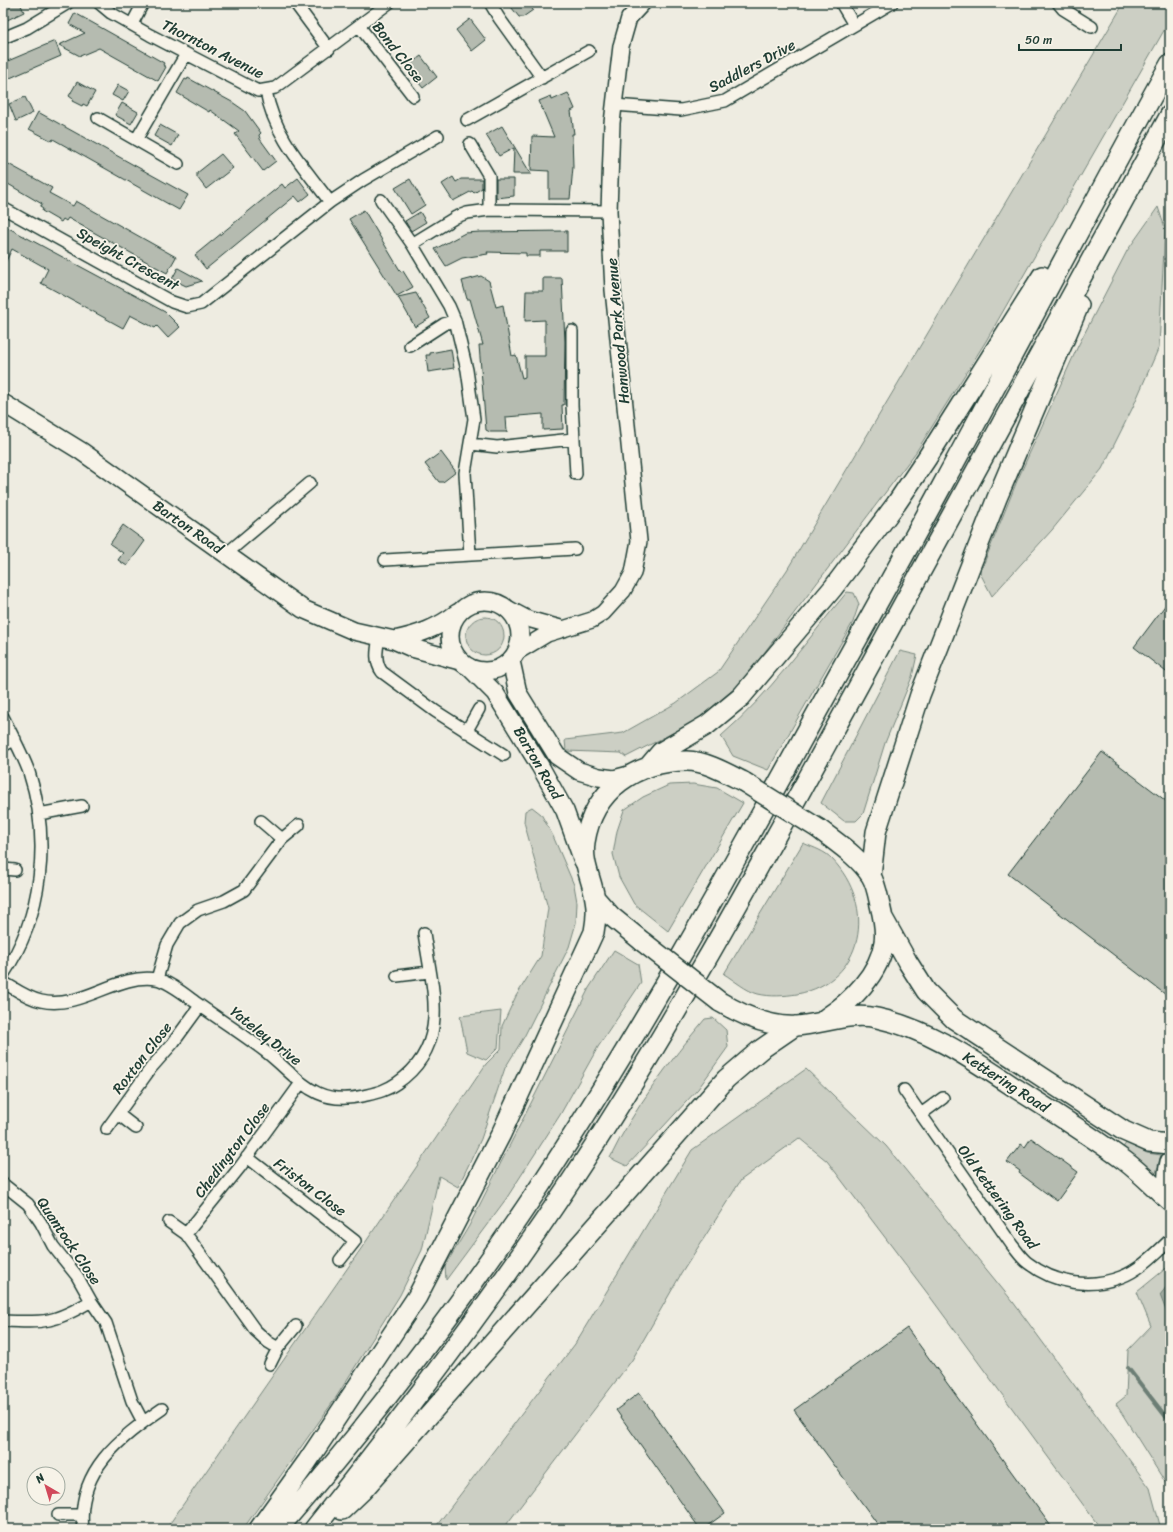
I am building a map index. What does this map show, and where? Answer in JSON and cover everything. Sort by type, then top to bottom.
[{"type":"highway","points":[[278,1529],[324,1476],[413,1365],[468,1290],[540,1185],[646,1016],[731,869],[938,494],[1085,217],[1170,64]]},
{"type":"highway","points":[[314,1529],[416,1399],[499,1287],[572,1180],[654,1050],[750,885],[1170,115]]},
{"type":"highway","points":[[649,766],[661,752],[707,725],[741,698],[832,588],[896,504],[988,363],[1030,292],[1085,217]]},
{"type":"highway","points":[[819,1022],[843,1007],[869,976],[884,942],[883,918],[871,876],[876,832],[920,695],[1014,456],[1078,312],[1090,263]]},
{"type":"highway","points":[[259,1529],[307,1462],[417,1297],[501,1134],[591,940],[596,922],[595,898],[586,871],[585,843],[590,823],[598,805],[611,788],[629,775],[649,766],[688,761],[719,769],[744,782],[819,829],[858,861],[871,876]]},
{"type":"highway","points":[[595,898],[611,916],[720,1002],[738,1013],[765,1023],[795,1026]]},
{"type":"highway","name":"Kettering Road","points":[[883,918],[926,991],[954,1019],[1124,1131],[1149,1142],[1170,1144]]},
{"type":"highway","name":"Kettering Road","points":[[795,1026],[849,1016],[865,1016],[877,1018],[924,1032],[982,1066],[1126,1162],[1170,1201]]},
{"type":"highway","points":[[320,1529],[363,1490],[726,1080],[760,1050],[795,1026]]},
{"type":"highway","points":[[1170,1162],[1167,1173],[1167,1189],[1170,1196]]},
{"type":"main road","name":"Barton Road","points":[[3,403],[81,451],[303,609],[354,631],[386,638],[412,648],[465,664],[495,693],[540,766],[565,812],[586,871]]},
{"type":"main road","points":[[486,600],[498,602],[509,608],[516,618],[520,630],[521,641],[514,656],[502,667],[480,671],[465,664],[454,652],[450,641],[450,629],[455,617],[463,608],[474,602],[486,600]]},
{"type":"main road","name":"Barton Road","points":[[386,638],[431,630],[443,624],[463,608]]},
{"type":"main road","name":"Barton Road","points":[[514,656],[518,693],[557,756],[579,770],[598,777],[614,779],[629,775]]},
{"type":"street","points":[[3,38],[27,28],[68,3]]},
{"type":"street","name":"Thornton Avenue","points":[[99,3],[111,13],[258,92],[275,88],[389,3]]},
{"type":"street","points":[[132,24],[143,3]]},
{"type":"street","points":[[295,3],[330,48]]},
{"type":"street","points":[[490,3],[542,78]]},
{"type":"street","name":"Hanwood Park Avenue","points":[[514,656],[547,634],[592,620],[603,613],[615,602],[633,574],[639,541],[613,290],[609,211],[614,105],[621,46],[630,18],[643,3]]},
{"type":"street","points":[[842,3],[854,25]]},
{"type":"street","name":"Saddlers Drive","points":[[614,105],[681,110],[725,101],[892,3]]},
{"type":"street","points":[[1058,3],[1063,10],[1092,27]]},
{"type":"street","name":"Bond Close","points":[[359,26],[413,96]]},
{"type":"street","points":[[467,120],[589,51]]},
{"type":"street","points":[[136,140],[186,54]]},
{"type":"street","points":[[266,91],[274,123],[286,143],[330,202]]},
{"type":"street","points":[[98,118],[178,164]]},
{"type":"street","name":"Speight Crescent","points":[[3,208],[172,302],[187,307],[201,304],[330,202],[363,180],[438,136]]},
{"type":"street","points":[[470,144],[489,176],[489,210]]},
{"type":"street","points":[[381,200],[412,244],[449,306],[455,320],[466,364],[474,419],[465,473],[470,555]]},
{"type":"street","points":[[412,244],[456,217],[489,210],[609,211]]},
{"type":"street","points":[[410,346],[444,324],[455,320]]},
{"type":"street","points":[[572,331],[573,439],[576,474]]},
{"type":"street","points":[[471,444],[497,447],[573,439]]},
{"type":"street","points":[[226,554],[310,483]]},
{"type":"street","points":[[385,560],[575,549]]},
{"type":"street","points":[[509,608],[528,619],[565,629]]},
{"type":"street","name":"Barton Road","points":[[386,638],[377,658],[378,667],[382,672],[435,711],[504,755]]},
{"type":"street","points":[[466,732],[479,709]]},
{"type":"street","points":[[3,717],[15,739],[29,772],[39,814],[42,845],[37,897],[27,930],[3,975]]},
{"type":"street","points":[[3,746],[15,739]]},
{"type":"street","points":[[39,814],[82,806]]},
{"type":"street","points":[[261,820],[282,839]]},
{"type":"street","points":[[3,982],[31,998],[56,1003],[81,998],[135,980],[157,979],[167,945],[180,922],[198,910],[224,901],[244,890],[282,839],[299,825]]},
{"type":"street","points":[[3,869],[15,870]]},
{"type":"street","name":"Yateley Drive","points":[[157,979],[178,990],[266,1052],[301,1083],[321,1094],[333,1098],[348,1099],[389,1089],[408,1076],[428,1049],[435,1018],[424,933]]},
{"type":"street","points":[[397,976],[429,972]]},
{"type":"street","name":"Roxton Close","points":[[107,1129],[151,1068],[173,1043],[200,1006]]},
{"type":"street","name":"Chedington Close","points":[[186,1234],[247,1157],[301,1083]]},
{"type":"street","name":"Old Kettering Road","points":[[904,1090],[1012,1246],[1028,1263],[1051,1277],[1076,1284],[1097,1283],[1122,1277],[1148,1260],[1170,1240]]},
{"type":"street","points":[[921,1114],[942,1098]]},
{"type":"street","points":[[118,1114],[136,1128]]},
{"type":"street","name":"Friston Close","points":[[247,1157],[355,1241],[340,1260]]},
{"type":"street","name":"Quantock Close","points":[[3,1184],[28,1204],[42,1223],[53,1246],[77,1276],[91,1301],[106,1322],[132,1401],[142,1422]]},
{"type":"street","points":[[169,1222],[186,1234],[255,1330],[268,1342],[278,1348]]},
{"type":"street","points":[[3,1321],[42,1322],[68,1315],[91,1301]]},
{"type":"street","points":[[270,1364],[278,1348],[296,1326]]},
{"type":"street","points":[[83,1529],[82,1515],[85,1494],[94,1472],[102,1460],[121,1439],[142,1422],[162,1409]]},
{"type":"street","points":[[58,1515],[82,1515]]},
{"type":"shaded area","points":[[1124,3],[1170,3],[1170,20],[986,341],[916,452],[742,682],[696,721],[626,757],[621,753],[566,751],[565,740],[623,733],[676,703],[718,672],[787,570]]},
{"type":"shaded area","points":[[1158,207],[1165,228],[1159,347],[1133,407],[1102,469],[1052,530],[992,596],[980,573],[1017,481],[1078,346],[1127,251]]},
{"type":"shaded area","points":[[847,592],[854,593],[859,604],[853,622],[768,770],[733,756],[721,736],[756,703],[772,685]]},
{"type":"shaded area","points":[[481,617],[489,617],[499,622],[503,629],[503,643],[499,650],[489,655],[481,655],[471,650],[469,647],[466,640],[466,632],[471,622],[474,620]]},
{"type":"shaded area","points":[[900,651],[917,655],[912,677],[885,743],[863,814],[856,821],[844,821],[821,803]]},
{"type":"shaded area","points":[[693,784],[717,788],[743,803],[668,931],[634,904],[619,877],[613,854],[617,831],[624,810],[643,797],[669,785]]},
{"type":"shaded area","points":[[532,807],[541,814],[553,836],[574,885],[577,902],[576,923],[569,947],[524,1037],[505,1068],[481,1139],[458,1187],[439,1176],[422,1250],[400,1295],[335,1399],[243,1529],[166,1529],[365,1243],[486,1064],[501,1049],[502,1026],[516,996],[541,956],[548,908],[524,822],[525,811]]},
{"type":"shaded area","points":[[803,843],[829,856],[846,878],[855,898],[859,919],[857,939],[850,958],[837,974],[820,986],[792,995],[773,996],[754,993],[724,974]]},
{"type":"shaded area","points":[[614,950],[638,964],[641,983],[598,1047],[560,1115],[506,1199],[446,1280],[445,1266],[469,1226],[589,988]]},
{"type":"shaded area","points":[[501,1011],[498,1048],[486,1060],[467,1052],[460,1016]]},
{"type":"shaded area","points":[[713,1018],[726,1030],[728,1047],[698,1089],[627,1166],[610,1158],[641,1103],[666,1068],[705,1019]]},
{"type":"shaded area","points":[[806,1069],[886,1146],[1013,1302],[1150,1488],[1161,1529],[1101,1529],[931,1298],[827,1161],[799,1138],[741,1180],[681,1274],[632,1360],[503,1529],[434,1529],[575,1344],[692,1150]]},
{"type":"shaded area","points":[[1126,1143],[1147,1153],[1161,1155],[1156,1173],[1122,1149]]},
{"type":"shaded area","points":[[1170,1265],[1170,1490],[1116,1404],[1126,1396],[1128,1350],[1151,1326],[1137,1292]]},
{"type":"shaded area","points":[[1170,1282],[1170,1321],[1160,1295]]},
{"type":"building","points":[[3,3],[20,3],[24,12],[3,22]]},
{"type":"building","points":[[508,3],[528,3],[533,10],[523,17],[519,17]]},
{"type":"building","points":[[75,13],[164,63],[163,65],[166,67],[158,81],[99,48],[80,56],[59,45],[85,33],[69,24]]},
{"type":"building","points":[[470,19],[486,40],[472,51],[456,30]]},
{"type":"building","points":[[55,41],[61,56],[3,81],[3,63]]},
{"type":"building","points":[[421,56],[437,77],[423,88],[406,67]]},
{"type":"building","points":[[188,78],[232,102],[245,111],[261,133],[259,135],[260,139],[276,161],[263,171],[235,134],[239,131],[210,110],[209,112],[177,93],[185,79],[187,80]]},
{"type":"building","points":[[77,82],[95,92],[87,106],[83,104],[82,106],[72,101],[73,99],[69,96]]},
{"type":"building","points":[[118,85],[129,91],[123,101],[112,95]]},
{"type":"building","points":[[568,93],[575,109],[571,111],[574,134],[572,134],[573,167],[570,199],[549,199],[549,171],[531,170],[532,136],[554,137],[539,101],[551,96],[552,100]]},
{"type":"building","points":[[25,97],[33,113],[16,121],[9,104]]},
{"type":"building","points":[[122,103],[138,112],[131,124],[115,115]]},
{"type":"building","points":[[38,112],[188,195],[179,210],[53,139],[52,141],[29,129]]},
{"type":"building","points":[[160,125],[178,135],[172,146],[154,136]]},
{"type":"building","points":[[502,126],[531,174],[513,174],[514,148],[499,156],[486,135]]},
{"type":"building","points":[[221,154],[233,168],[206,189],[197,177],[197,173]]},
{"type":"building","points":[[3,161],[52,188],[49,193],[73,206],[76,201],[176,257],[167,273],[68,218],[66,221],[63,219],[61,222],[42,211],[43,209],[40,207],[42,204],[3,181]]},
{"type":"building","points":[[453,177],[456,182],[461,179],[482,179],[482,188],[474,193],[472,191],[453,201],[442,184]]},
{"type":"building","points":[[298,178],[310,194],[300,202],[295,196],[206,269],[195,255],[282,184],[285,188]]},
{"type":"building","points":[[410,179],[425,205],[411,214],[395,188]]},
{"type":"building","points":[[496,179],[514,179],[514,196],[496,198]]},
{"type":"building","points":[[364,210],[401,272],[403,271],[413,287],[397,296],[349,219]]},
{"type":"building","points":[[420,212],[426,222],[411,231],[405,221]]},
{"type":"building","points":[[3,225],[165,312],[180,327],[168,338],[157,326],[155,328],[130,315],[123,328],[41,283],[48,269],[12,249],[3,267]]},
{"type":"building","points":[[567,231],[567,251],[540,251],[540,256],[526,256],[526,253],[487,252],[488,254],[462,258],[446,266],[435,249],[465,233]]},
{"type":"building","points":[[178,268],[202,281],[186,286],[172,279]]},
{"type":"building","points":[[481,276],[489,281],[496,307],[503,305],[512,356],[516,355],[522,378],[525,377],[525,356],[545,356],[545,320],[525,321],[526,291],[543,291],[543,278],[562,278],[565,342],[564,405],[562,405],[563,429],[543,430],[543,414],[506,417],[507,432],[490,432],[486,430],[479,345],[483,345],[470,299],[467,299],[462,281]]},
{"type":"building","points":[[416,293],[430,318],[415,327],[398,297]]},
{"type":"building","points":[[451,349],[454,368],[428,372],[426,355]]},
{"type":"building","points":[[441,452],[456,472],[443,482],[439,482],[425,464]]},
{"type":"building","points":[[123,525],[145,541],[127,566],[118,560],[123,553],[110,544]]},
{"type":"building","points":[[1170,599],[1170,675],[1134,647]]},
{"type":"building","points":[[1102,752],[1170,804],[1170,998],[1008,874]]},
{"type":"building","points":[[1031,1138],[1078,1172],[1057,1201],[1019,1173],[1020,1171],[1007,1162],[1021,1144],[1025,1147]]},
{"type":"building","points":[[907,1328],[1053,1529],[881,1529],[794,1410]]},
{"type":"building","points":[[639,1393],[725,1513],[703,1529],[700,1529],[616,1410]]},
{"type":"waterway","points":[[1128,1368],[1170,1422]]}]
